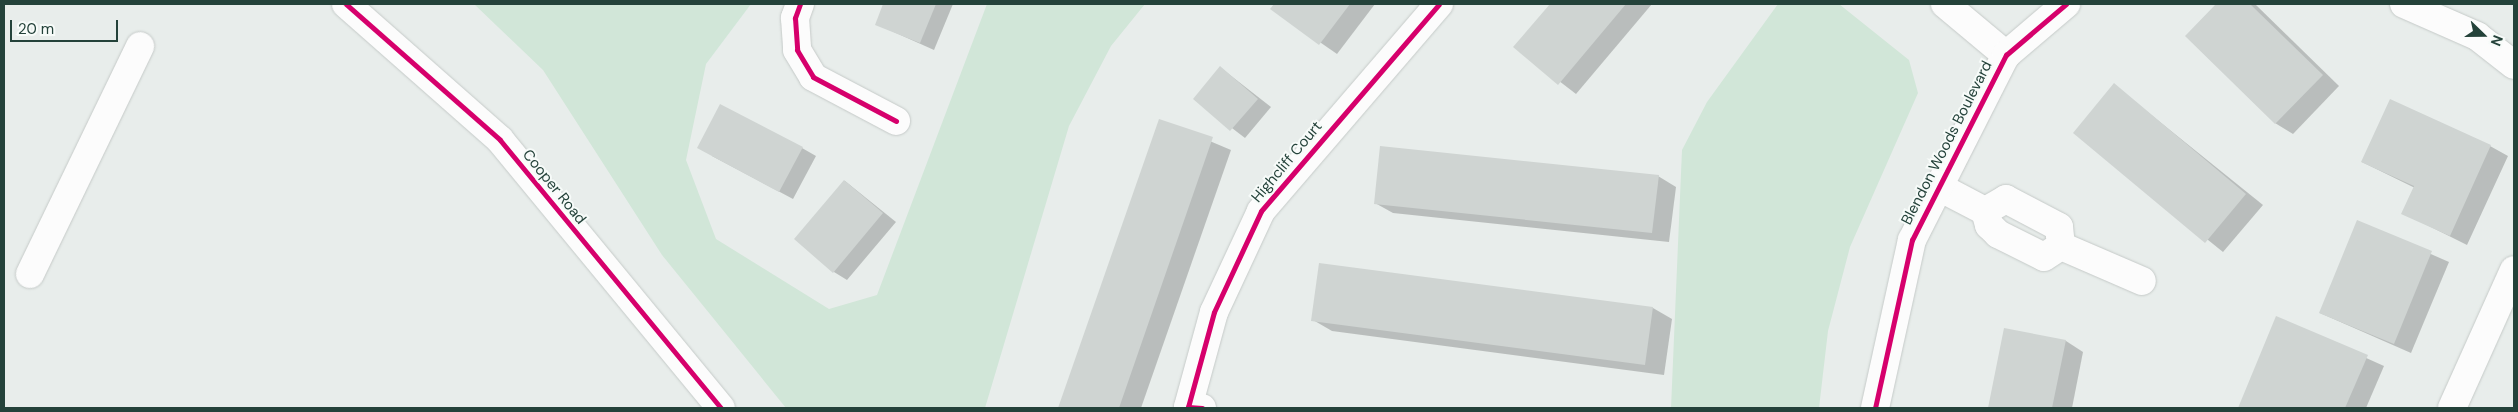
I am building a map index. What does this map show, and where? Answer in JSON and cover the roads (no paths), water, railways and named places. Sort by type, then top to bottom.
[{"type":"street","name":"Cooper Road","points":[[346,4],[500,140],[721,408]]},
{"type":"street","points":[[800,4],[795,18],[797,50],[813,77],[896,121]]},
{"type":"street","name":"Highcliff Court","points":[[1202,408],[1188,407],[1214,312],[1261,211],[1439,4]]},
{"type":"street","points":[[1945,4],[2006,56]]},
{"type":"street","name":"Blendon Woods Boulevard","points":[[1875,408],[1912,240],[2006,56],[2066,4]]},
{"type":"street","points":[[2404,4],[2477,36],[2514,65]]},
{"type":"street","points":[[30,274],[140,46]]},
{"type":"street","points":[[1939,187],[1985,210],[1989,225],[1998,234],[2044,257],[2061,246],[2142,281]]},
{"type":"street","points":[[2452,408],[2514,270]]}]
